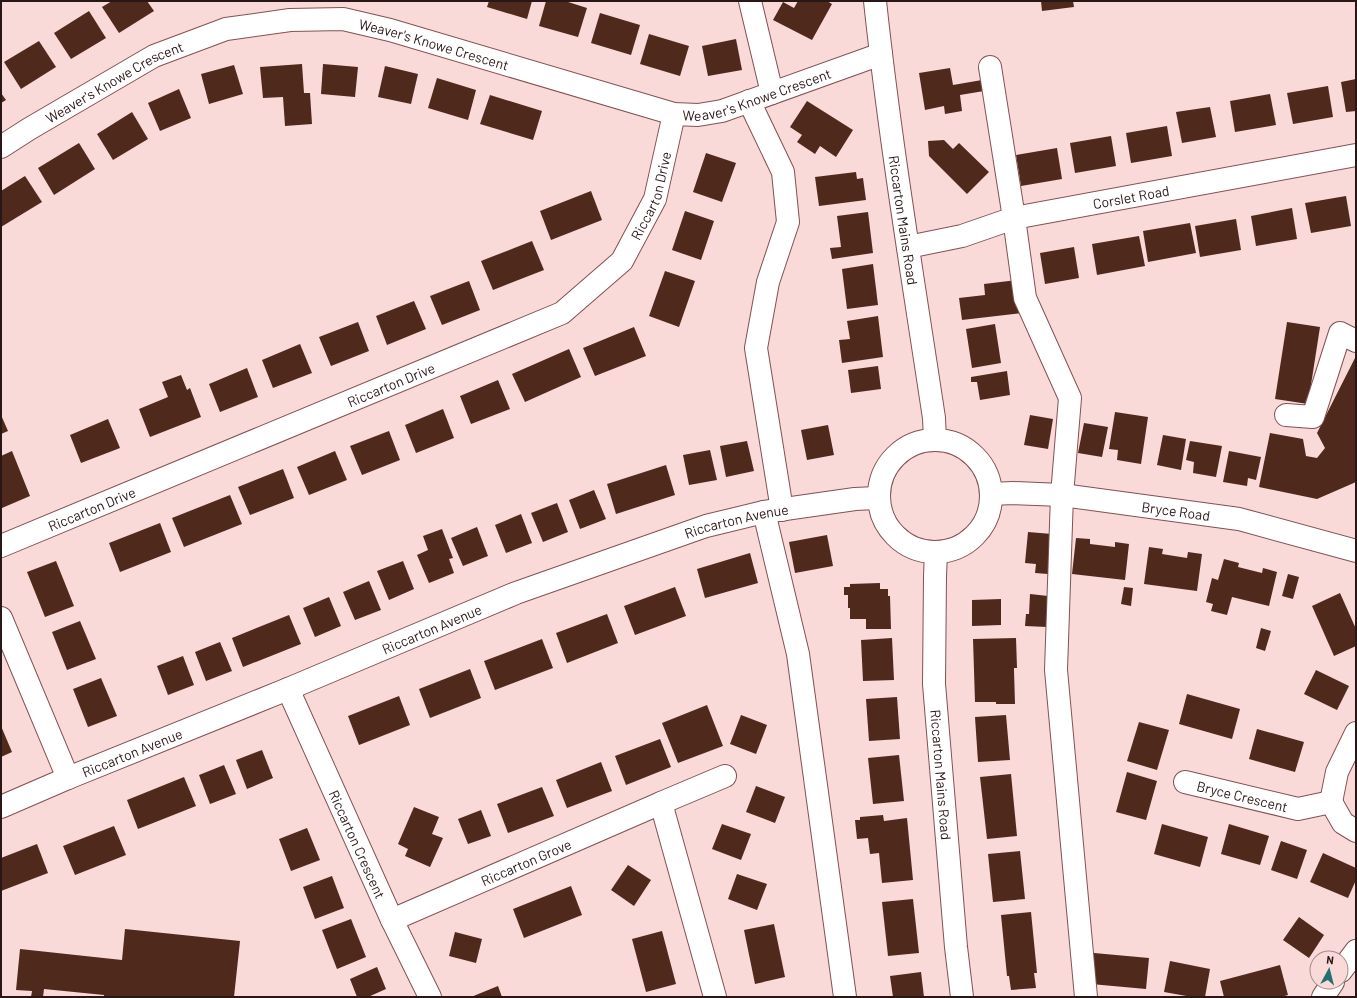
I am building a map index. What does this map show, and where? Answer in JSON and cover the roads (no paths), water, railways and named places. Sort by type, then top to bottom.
[{"type":"street","points":[[750,1],[772,93]]},
{"type":"street","name":"Riccarton Mains Road","points":[[874,1],[908,247],[934,418],[935,440]]},
{"type":"street","name":"Weaver's Knowe Crescent","points":[[1,147],[154,56],[226,29],[290,20],[343,19],[390,30],[674,114],[698,114],[722,111],[881,54]]},
{"type":"street","points":[[990,67],[1025,298],[1070,398],[1062,495],[1056,670],[1086,997]]},
{"type":"street","points":[[749,102],[783,172],[788,222],[768,282],[756,348],[773,511],[798,654],[845,997]]},
{"type":"street","name":"Riccarton Drive","points":[[1,546],[562,312],[622,261],[655,199],[674,114]]},
{"type":"street","name":"Corslet Road","points":[[908,247],[962,236],[1014,218],[1356,155]]},
{"type":"street","points":[[1286,415],[1313,417],[1340,332],[1356,341]]},
{"type":"street","points":[[935,440],[952,443],[968,450],[980,462],[988,478],[991,494],[989,512],[984,523],[969,541],[954,549],[936,552],[918,550],[902,542],[889,529],[881,513],[877,498],[881,478],[890,462],[902,450],[918,442],[935,440]]},
{"type":"street","name":"Bryce Road","points":[[991,494],[1013,492],[1062,495],[1239,520],[1356,551]]},
{"type":"street","name":"Riccarton Avenue","points":[[1,807],[516,593],[706,526],[773,511],[855,499],[877,498]]},
{"type":"street","name":"Riccarton Mains Road","points":[[936,552],[934,684],[962,997]]},
{"type":"street","points":[[3,627],[68,778]]},
{"type":"street","name":"Riccarton Crescent","points":[[288,689],[392,920],[430,997]]},
{"type":"street","points":[[1356,733],[1337,772],[1331,802],[1343,823],[1356,831]]},
{"type":"street","name":"Riccarton Grove","points":[[392,920],[726,776]]},
{"type":"street","name":"Bryce Crescent","points":[[1185,782],[1298,809],[1331,802]]},
{"type":"street","points":[[661,803],[715,997]]},
{"type":"street","points":[[1349,960],[1356,951]]}]
